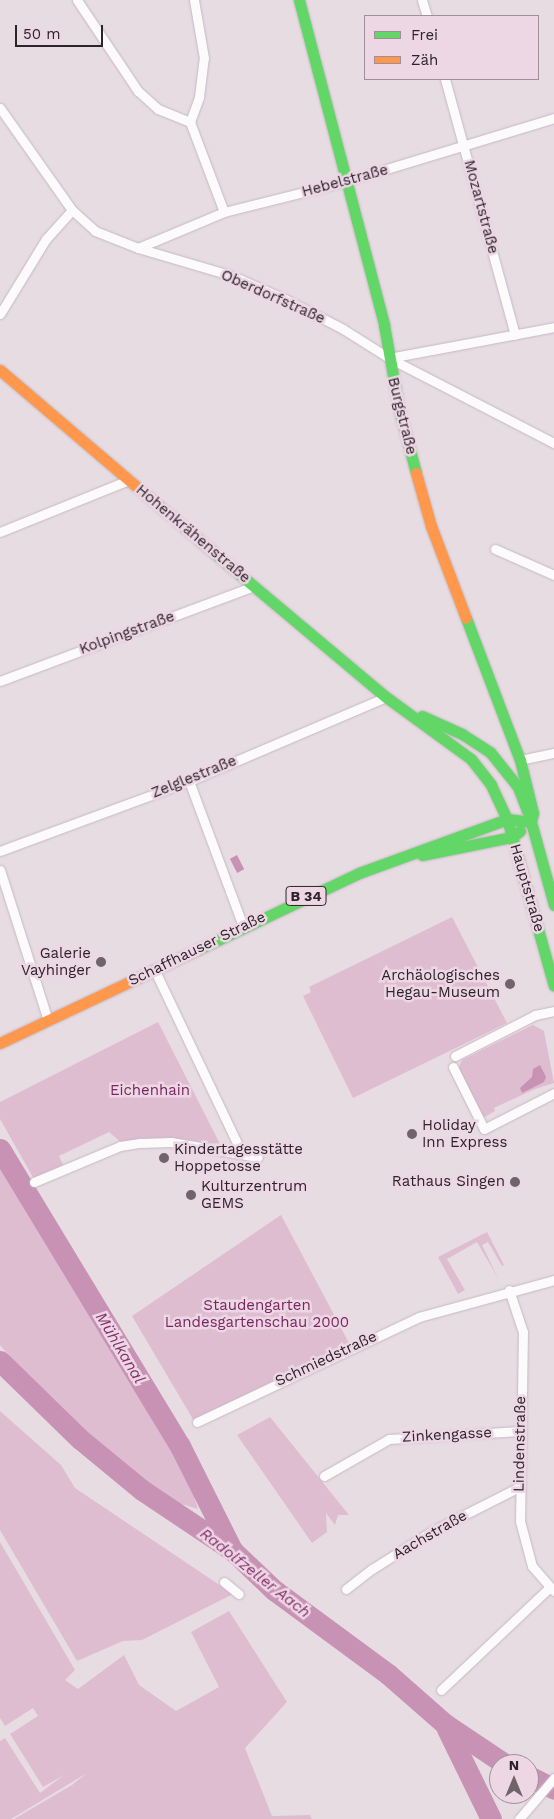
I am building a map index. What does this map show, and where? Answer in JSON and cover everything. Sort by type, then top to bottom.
[{"type":"main road","name":"Burgstraße","points":[[299,0],[384,325],[388,358],[431,526],[520,760],[529,789],[533,814],[531,822]]},
{"type":"main road","name":"Hohenkrähenstraße","points":[[0,370],[49,416],[129,480],[386,698],[471,760],[491,785],[507,818]]},
{"type":"main road","name":"Hohenkrähenstraße","points":[[386,698],[478,743],[501,763],[518,787],[531,822]]},
{"type":"main road","points":[[471,760],[501,763],[520,760]]},
{"type":"main road","points":[[507,818],[531,822]]},
{"type":"main road","name":"Hauptstraße","points":[[507,818],[554,986]]},
{"type":"main road","name":"Schaffhauser Straße","points":[[0,1043],[155,972],[311,894],[507,818]]},
{"type":"main road","name":"Hauptstraße","points":[[531,822],[554,904]]},
{"type":"main road","name":"Schaffhauser Straße","points":[[396,860],[463,849],[512,836],[531,822]]},
{"type":"street","points":[[77,0],[138,91],[158,109],[190,122]]},
{"type":"street","points":[[194,0],[204,58],[199,97],[190,122],[224,212]]},
{"type":"street","points":[[422,0],[426,15]]},
{"type":"street","name":"Mozartstraße","points":[[445,80],[515,335]]},
{"type":"street","name":"Oberdorfstraße","points":[[0,108],[72,210],[95,231],[138,248],[233,276],[335,324],[388,358],[554,443]]},
{"type":"street","name":"Hebelstraße","points":[[138,248],[224,212],[347,181],[554,118]]},
{"type":"street","points":[[0,314],[46,239],[72,210]]},
{"type":"street","points":[[388,358],[554,327]]},
{"type":"street","points":[[0,532],[129,480]]},
{"type":"street","points":[[495,549],[554,575]]},
{"type":"street","name":"Kolpingstraße","points":[[0,681],[254,586]]},
{"type":"street","name":"Zelglestraße","points":[[0,851],[189,781],[386,698]]},
{"type":"street","points":[[520,760],[554,753]]},
{"type":"street","points":[[189,781],[244,926]]},
{"type":"street","points":[[0,870],[48,1020]]},
{"type":"street","points":[[155,972],[242,1153]]},
{"type":"street","points":[[455,1056],[535,1015],[554,1011]]},
{"type":"street","points":[[453,1067],[484,1128],[554,1093]]},
{"type":"street","points":[[34,1182],[120,1146],[140,1143],[172,1142],[258,1157]]},
{"type":"street","name":"Schmiedstraße","points":[[197,1422],[354,1346],[419,1317],[509,1290],[554,1280]]},
{"type":"street","name":"Lindenstraße","points":[[509,1290],[523,1332],[519,1487],[523,1541],[532,1566],[552,1589]]},
{"type":"street","name":"Zinkengasse","points":[[324,1476],[389,1439],[520,1431]]},
{"type":"street","name":"Aachstraße","points":[[346,1590],[372,1569],[434,1530],[519,1487]]},
{"type":"street","points":[[224,1582],[239,1594]]},
{"type":"street","points":[[441,1690],[552,1589]]},
{"type":"street","points":[[519,1819],[536,1802],[554,1779]]},
{"type":"green space","points":[[452,917],[507,1023],[353,1098],[303,996],[311,992],[309,987]]},
{"type":"green space","name":"Eichenhain","points":[[158,1022],[220,1144],[172,1138],[122,1143],[109,1132],[59,1156],[63,1165],[34,1179],[0,1119],[0,1102]]},
{"type":"green space","points":[[533,1025],[544,1031],[554,1083],[535,1089],[494,1108],[495,1111],[483,1118],[458,1069],[462,1060]]},
{"type":"green space","points":[[0,1150],[87,1300],[178,1446],[198,1509],[135,1490],[32,1383],[0,1345]]},
{"type":"green space","name":"Staudengarten Landesgartenschau 2000","points":[[281,1215],[349,1343],[194,1421],[132,1316]]},
{"type":"green space","points":[[487,1232],[504,1265],[502,1266],[488,1242],[482,1245],[498,1278],[477,1242],[447,1259],[465,1290],[458,1294],[438,1257]]},
{"type":"green space","points":[[0,1411],[61,1465],[75,1488],[233,1594],[142,1640],[123,1641],[77,1661],[0,1530]]},
{"type":"green space","points":[[270,1417],[349,1515],[338,1515],[335,1525],[326,1513],[327,1532],[312,1543],[237,1435]]},
{"type":"green space","points":[[0,1542],[75,1670],[65,1680],[78,1689],[124,1655],[139,1685],[176,1711],[219,1687],[191,1632],[229,1611],[287,1702],[245,1748],[272,1816],[310,1815],[312,1819],[14,1819],[72,1785],[87,1773],[11,1819],[0,1819],[0,1741],[5,1738],[40,1793],[64,1775],[43,1787],[10,1734],[38,1716],[33,1708],[5,1726],[0,1718]]},
{"type":"shaded area","points":[[237,855],[244,869],[237,873],[230,859]]},
{"type":"shaded area","points":[[540,1065],[546,1077],[544,1082],[522,1093],[520,1088],[532,1077],[533,1069]]},
{"type":"waterway","name":"Mühlkanal","points":[[0,1149],[180,1446],[231,1548]]},
{"type":"waterway","name":"Radolfzeller Aach","points":[[0,1361],[80,1439],[142,1490],[233,1551],[274,1590],[388,1674],[445,1724],[490,1754]]},
{"type":"waterway","name":"Radolfzeller Aach","points":[[447,1729],[491,1819]]},
{"type":"waterway","name":"Radolfzeller Aach","points":[[539,1781],[554,1789]]},
{"type":"traffic: fast","points":[[299,0],[384,325],[399,409],[416,473]]},
{"type":"traffic: fast","points":[[200,541],[386,697],[471,759],[491,785],[507,819]]},
{"type":"traffic: fast","points":[[466,618],[520,760],[533,813],[531,822]]},
{"type":"traffic: fast","points":[[422,716],[462,734],[490,752],[518,787],[527,811]]},
{"type":"traffic: fast","points":[[507,819],[554,986]]},
{"type":"traffic: fast","points":[[199,949],[359,873],[507,819],[531,822]]},
{"type":"traffic: fast","points":[[531,822],[554,905]]},
{"type":"traffic: fast","points":[[422,855],[512,837],[520,831]]},
{"type":"traffic: slow","points":[[0,370],[200,541]]},
{"type":"traffic: slow","points":[[416,473],[431,526],[466,618]]},
{"type":"traffic: slow","points":[[0,1043],[199,949]]},
{"type":"place","name":"Galerie Vayhinger","points":[[101,962]]},
{"type":"place","name":"Archäologisches Hegau-Museum","points":[[510,984]]},
{"type":"place","name":"Holiday Inn Express","points":[[412,1134]]},
{"type":"place","name":"Kindertagesstätte Hoppetosse","points":[[164,1158]]},
{"type":"place","name":"Rathaus Singen","points":[[515,1182]]},
{"type":"place","name":"Kulturzentrum GEMS","points":[[191,1195]]}]
